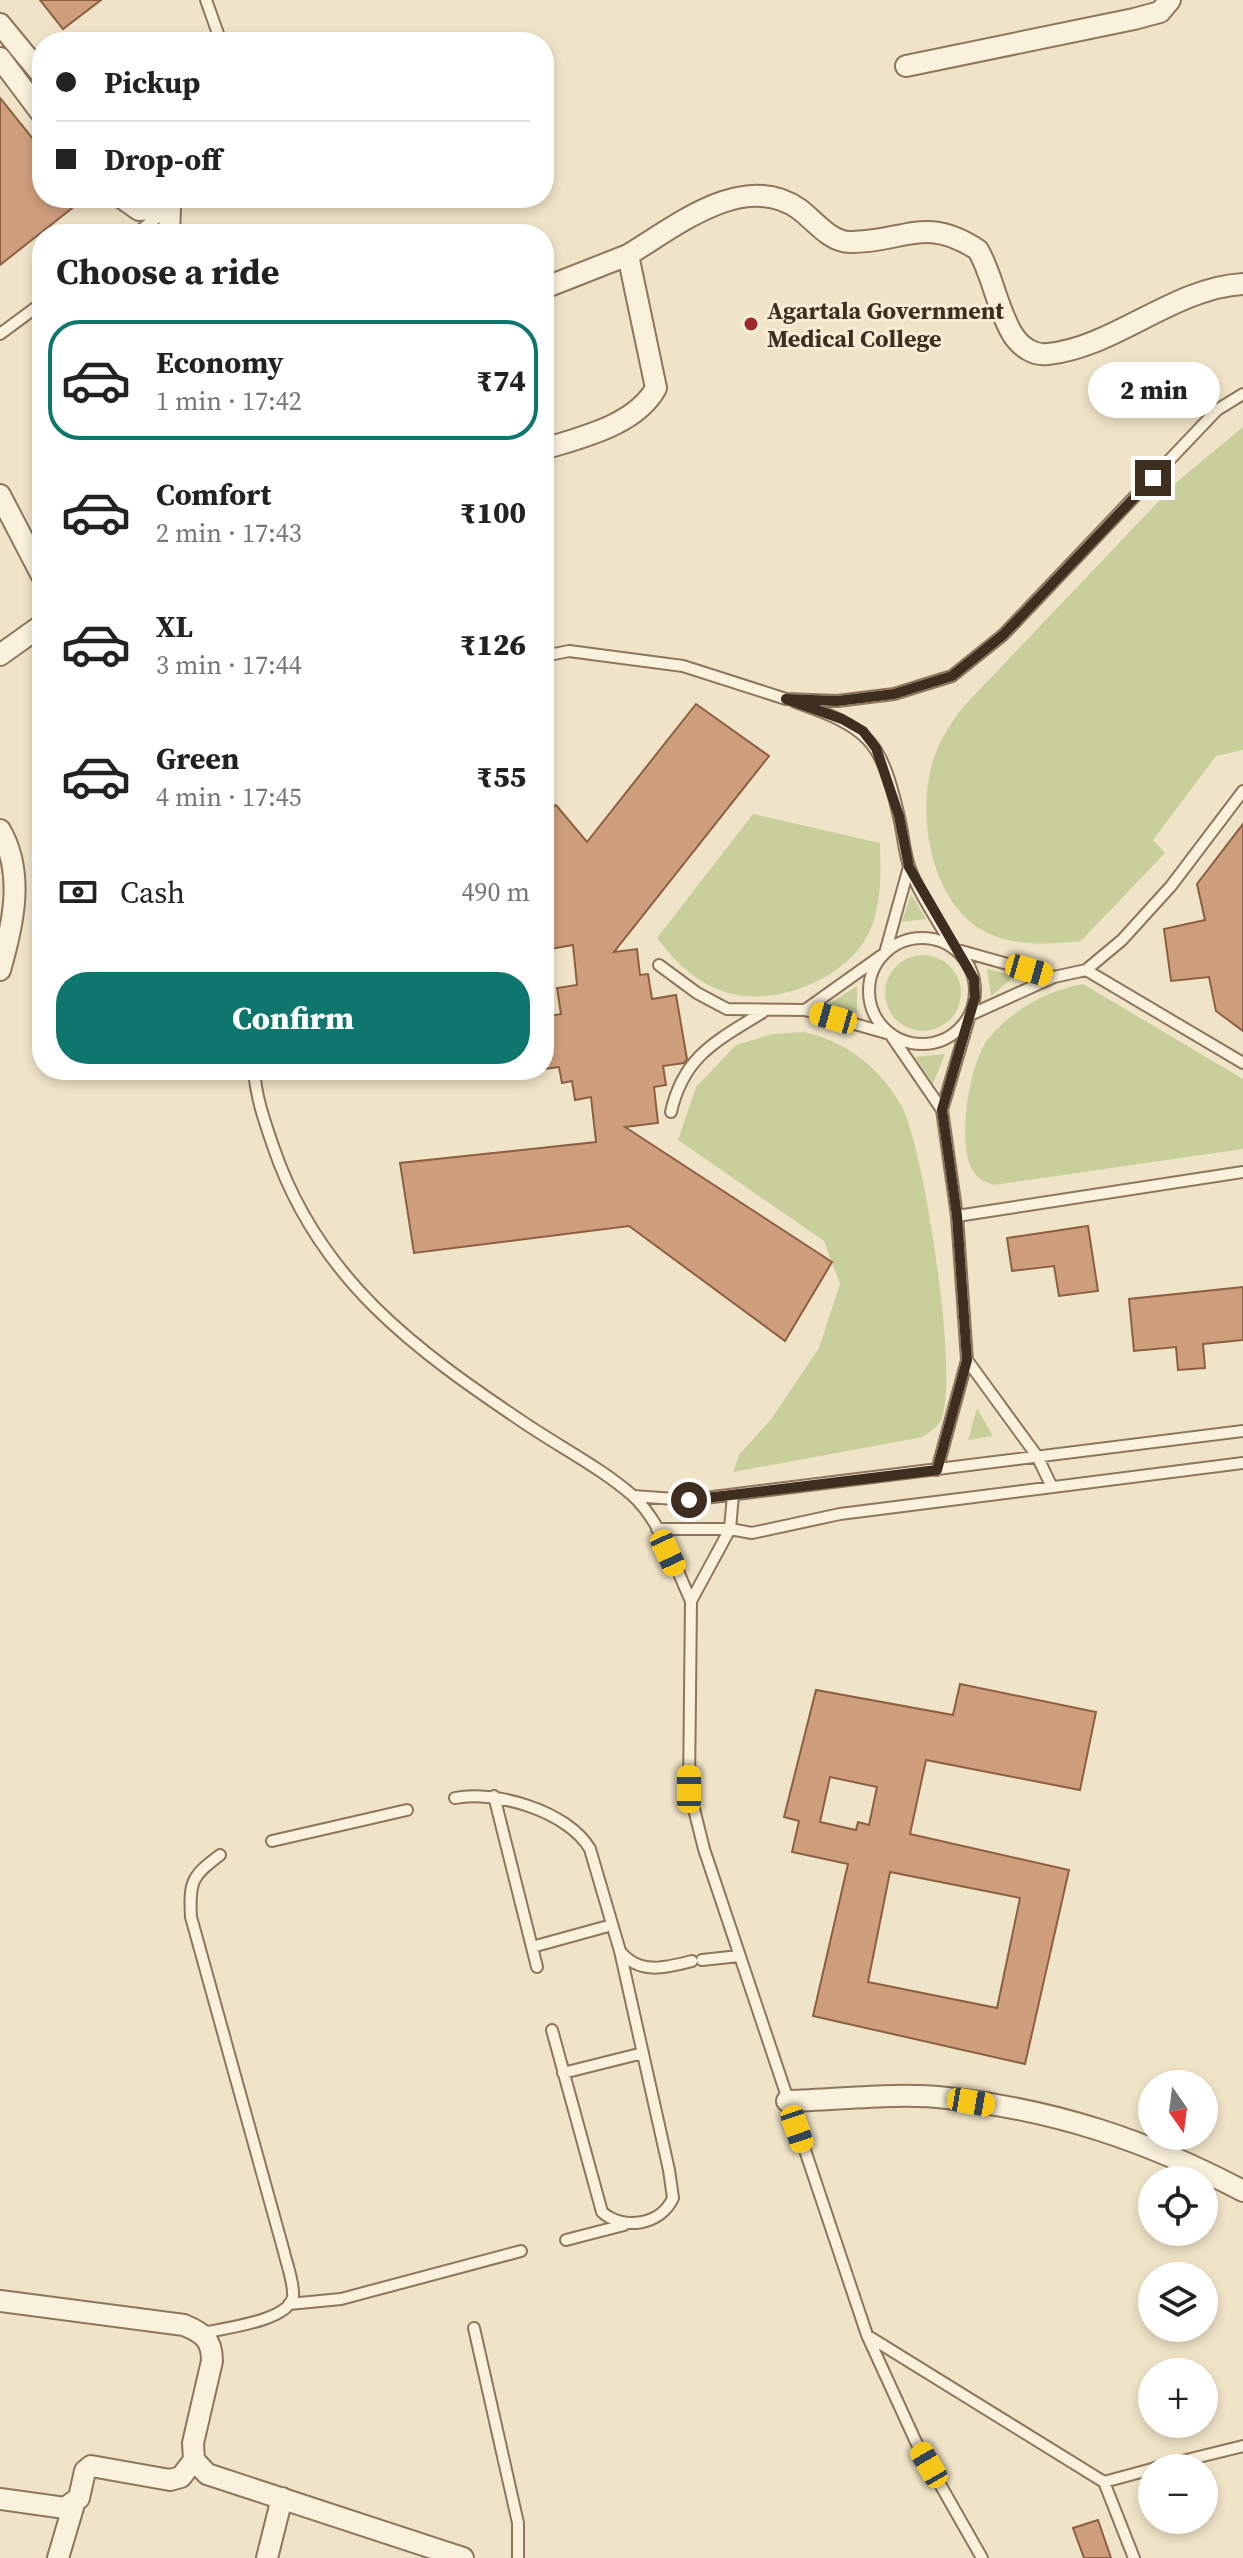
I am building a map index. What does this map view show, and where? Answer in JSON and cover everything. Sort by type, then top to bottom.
[{"type":"street","points":[[906,66],[1134,19],[1160,12],[1170,0]]},
{"type":"street","points":[[0,24],[32,63]]},
{"type":"street","points":[[0,58],[32,101]]},
{"type":"street","points":[[554,284],[628,255],[710,207],[755,194],[782,197],[832,237],[847,242],[933,230],[978,250],[1013,334],[1027,350],[1046,355],[1083,346],[1186,299],[1243,284]]},
{"type":"street","points":[[554,445],[627,417],[650,399],[656,388],[628,255]]},
{"type":"street","points":[[0,495],[32,557]]},
{"type":"street","points":[[0,655],[32,632]]},
{"type":"street","points":[[0,830],[15,871],[15,894],[0,970]]},
{"type":"street","points":[[787,2101],[944,2097],[1078,2121],[1183,2159],[1243,2191]]},
{"type":"street","points":[[0,2301],[184,2325],[203,2333],[212,2347],[212,2361],[193,2443],[194,2460],[207,2474],[463,2558]]},
{"type":"street","points":[[58,2558],[85,2471],[91,2466],[170,2480],[181,2477],[194,2460]]},
{"type":"street","points":[[267,2558],[282,2498]]},
{"type":"street","points":[[0,2499],[51,2508],[74,2504]]},
{"type":"lane","points":[[206,0],[217,32]]},
{"type":"lane","points":[[145,224],[161,208]]},
{"type":"lane","points":[[0,334],[32,310]]},
{"type":"lane","points":[[786,699],[837,701],[894,694],[952,676],[1003,635],[1217,410],[1243,394]]},
{"type":"lane","points":[[554,654],[569,651],[683,666],[842,719],[863,731],[876,748],[899,816],[909,867],[974,979],[975,997],[942,1110],[957,1216],[967,1360],[937,1470]]},
{"type":"lane","points":[[659,965],[697,993],[727,1009],[763,1012],[805,1010],[890,1034],[907,1042],[925,1044],[943,1040],[959,1030],[970,1015],[1054,977],[1086,970],[1122,940],[1171,886],[1243,791]]},
{"type":"lane","points":[[909,867],[885,953],[874,968],[869,986],[870,1004],[877,1021],[890,1034],[942,1110]]},
{"type":"lane","points":[[805,1010],[900,943],[918,938],[937,940],[954,949],[1054,977]]},
{"type":"lane","points":[[1086,970],[1243,1063]]},
{"type":"lane","points":[[671,1112],[677,1085],[703,1049],[763,1012]]},
{"type":"lane","points":[[255,1080],[256,1098],[281,1169],[308,1225],[340,1273],[439,1365],[633,1496],[657,1529],[691,1601],[689,1789],[704,1849],[867,2335],[916,2442],[982,2558]]},
{"type":"lane","points":[[957,1216],[1243,1172]]},
{"type":"lane","points":[[967,1360],[1037,1456],[1052,1487]]},
{"type":"lane","points":[[633,1496],[689,1500],[1243,1431]]},
{"type":"lane","points":[[657,1529],[730,1529],[752,1533],[840,1514],[1243,1463]]},
{"type":"lane","points":[[691,1601],[730,1529],[733,1495]]},
{"type":"lane","points":[[494,1796],[537,1967]]},
{"type":"lane","points":[[455,1798],[494,1796],[540,1812],[583,1837],[620,1951],[673,2198],[664,2212],[566,2240]]},
{"type":"lane","points":[[272,1841],[407,1810]]},
{"type":"lane","points":[[203,2333],[275,2316],[293,2296],[284,2252],[191,1917],[190,1892],[195,1874],[220,1855]]},
{"type":"lane","points":[[532,1947],[612,1925]]},
{"type":"lane","points":[[620,1951],[642,1967],[669,1967],[739,1956]]},
{"type":"lane","points":[[552,2030],[602,2212],[613,2221],[626,2225]]},
{"type":"lane","points":[[563,2073],[643,2053]]},
{"type":"lane","points":[[289,2304],[341,2299],[521,2251]]},
{"type":"lane","points":[[474,2328],[518,2523],[518,2558]]},
{"type":"lane","points":[[867,2335],[1104,2482],[1134,2558]]},
{"type":"lane","points":[[1210,2454],[1243,2446]]},
{"type":"lane","points":[[1104,2482],[1138,2472]]},
{"type":"green space","points":[[1243,427],[1243,750],[1216,756],[1153,840],[1165,853],[1081,941],[1026,943],[986,932],[960,912],[948,896],[939,878],[928,837],[926,817],[931,768],[942,740],[963,707],[1178,481]]},
{"type":"green space","points":[[753,814],[880,843],[875,917],[865,940],[853,956],[819,980],[799,989],[757,996],[736,995],[708,985],[684,968],[657,938]]},
{"type":"green space","points":[[911,894],[926,919],[902,922]]},
{"type":"green space","points":[[923,955],[938,958],[950,966],[958,978],[961,993],[958,1008],[950,1020],[938,1028],[923,1031],[908,1028],[896,1020],[888,1008],[885,993],[888,978],[896,966],[908,958]]},
{"type":"green space","points":[[987,969],[1015,976],[991,996]]},
{"type":"green space","points":[[1083,984],[1243,1079],[1243,1149],[993,1185],[977,1176],[968,1159],[965,1124],[970,1085],[981,1051],[998,1028],[1019,1010],[1056,991]]},
{"type":"green space","points":[[857,986],[857,1013],[827,1005]]},
{"type":"green space","points":[[803,1032],[833,1042],[861,1058],[884,1080],[902,1107],[920,1167],[937,1264],[943,1314],[946,1396],[940,1423],[923,1437],[733,1472],[739,1455],[772,1418],[819,1348],[840,1284],[824,1241],[678,1140],[696,1087],[736,1045],[773,1034]]},
{"type":"green space","points":[[945,1054],[933,1084],[915,1057]]},
{"type":"green space","points":[[977,1408],[993,1436],[968,1440]]},
{"type":"building","points":[[40,0],[101,0],[63,29]]},
{"type":"building","points":[[0,98],[32,138],[32,208],[72,208],[52,224],[32,224],[32,240],[0,265]]},
{"type":"building","points":[[696,704],[769,756],[614,952],[637,949],[640,975],[648,974],[652,999],[676,995],[687,1059],[684,1063],[663,1066],[666,1085],[654,1087],[658,1123],[625,1127],[832,1262],[785,1341],[629,1226],[414,1253],[400,1163],[596,1142],[591,1097],[575,1100],[572,1081],[562,1083],[559,1067],[554,1068],[554,1015],[561,1014],[557,988],[577,985],[573,945],[554,948],[554,806],[587,842]]},
{"type":"building","points":[[1243,824],[1243,1031],[1216,1011],[1209,977],[1171,981],[1164,929],[1205,920],[1197,884]]},
{"type":"building","points":[[1088,1226],[1098,1291],[1059,1296],[1054,1266],[1012,1271],[1007,1238]]},
{"type":"building","points":[[1243,1287],[1243,1340],[1203,1344],[1205,1368],[1178,1370],[1176,1347],[1134,1351],[1129,1299]]},
{"type":"building","points":[[960,1684],[1096,1712],[1080,1790],[926,1760],[910,1834],[1069,1870],[1025,2064],[813,2016],[848,1864],[792,1852],[799,1821],[784,1817],[816,1690],[953,1715]],"holes":[[[830,1777],[877,1787],[869,1825],[858,1822],[856,1830],[820,1822]],[[890,1872],[1020,1898],[997,2008],[868,1982]]]},
{"type":"building","points":[[1098,2520],[1111,2558],[1084,2558],[1073,2528]]},
{"type":"place","name":"Agartala Government Medical College","points":[[751,324]]},
{"type":"route","points":[[689,1500],[937,1470],[967,1360],[957,1216],[942,1110],[975,997],[974,979],[909,867],[899,816],[876,748],[863,731],[842,719],[786,699],[837,701],[894,694],[952,676],[1003,635],[1153,478]]}]
